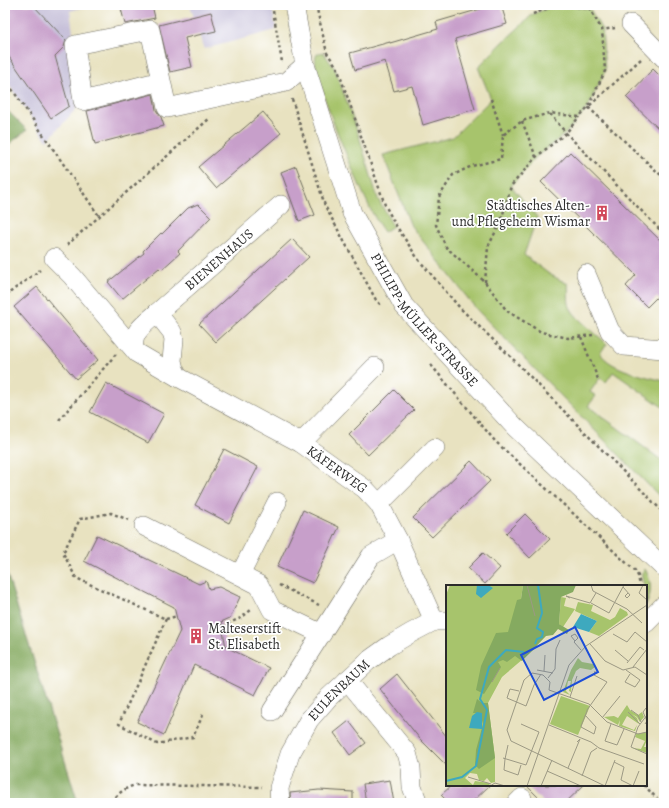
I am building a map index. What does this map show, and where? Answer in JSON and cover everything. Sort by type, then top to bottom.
[{"type":"street","name":"PHILIPP-MÜLLER-STRASSE","points":[[294,5],[305,65],[352,213],[404,306],[515,427],[664,568]]},
{"type":"street","points":[[631,24],[658,53]]},
{"type":"street","points":[[161,81],[83,100],[75,44],[150,30],[167,108],[286,82],[305,65]]},
{"type":"street","name":"BIENENHAUS","points":[[157,313],[281,204]]},
{"type":"street","name":"KÄFERWEG","points":[[54,258],[72,276],[137,353],[178,377],[301,443],[365,489],[379,504],[440,621]]},
{"type":"street","points":[[586,274],[610,331],[624,346],[664,349]]},
{"type":"street","points":[[130,344],[133,342],[134,336],[138,331],[157,313],[172,332],[174,339],[172,361],[178,377]]},
{"type":"street","points":[[301,443],[375,367]]},
{"type":"street","points":[[379,504],[435,448]]},
{"type":"street","points":[[240,575],[277,502]]},
{"type":"street","points":[[144,526],[259,585],[272,610],[322,634]]},
{"type":"street","points":[[272,711],[371,556],[398,540]]},
{"type":"street","points":[[647,622],[664,605]]},
{"type":"street","name":"EULENBAUM","points":[[279,795],[290,754],[309,720],[329,697],[388,646],[411,633],[440,621]]},
{"type":"street","points":[[347,680],[407,753],[411,768],[412,788],[418,803]]},
{"type":"path","points":[[272,5],[286,82]]},
{"type":"path","points":[[316,5],[327,53],[337,67],[385,205],[394,224],[418,259],[460,308],[511,357],[664,513]]},
{"type":"path","points":[[533,14],[556,5]]},
{"type":"path","points":[[565,5],[590,9],[602,30],[605,71],[588,107]]},
{"type":"path","points":[[602,30],[631,24]]},
{"type":"path","points":[[485,282],[488,247],[501,221],[511,186],[536,157],[566,133],[588,107],[658,53]]},
{"type":"path","points":[[5,78],[99,216]]},
{"type":"path","points":[[491,99],[503,135],[501,159],[472,166],[453,175],[439,197],[436,225],[446,247],[485,282],[507,311],[541,332],[568,338],[610,331]]},
{"type":"path","points":[[588,107],[664,178]]},
{"type":"path","points":[[503,135],[522,121],[550,113],[579,117]]},
{"type":"path","points":[[550,113],[566,133],[664,234]]},
{"type":"path","points":[[5,296],[54,258],[212,116]]},
{"type":"path","points":[[522,121],[536,157]]},
{"type":"path","points":[[581,337],[598,379]]},
{"type":"path","points":[[59,420],[130,344]]},
{"type":"path","points":[[144,526],[111,513],[80,519],[63,553],[76,578],[166,619],[177,616]]},
{"type":"path","points":[[279,584],[334,612]]},
{"type":"path","points":[[222,626],[241,618],[266,598]]},
{"type":"path","points":[[166,619],[119,724],[157,744],[193,737],[204,712]]},
{"type":"path","points":[[113,803],[114,799],[124,789],[135,785],[279,795]]},
{"type":"path","points":[[645,786],[661,803]]},
{"type":"shaded area","points":[[5,5],[92,5],[70,11],[83,101],[47,141],[5,79]]},
{"type":"shaded area","points":[[190,5],[272,5],[276,30],[204,49]]},
{"type":"green space","points":[[556,5],[590,9],[602,30],[605,71],[588,107],[566,133],[536,157],[511,186],[537,217],[524,255],[549,274],[568,284],[571,309],[582,322],[607,344],[600,353],[605,359],[629,372],[664,381],[664,408],[613,372],[606,382],[600,378],[590,392],[596,396],[588,406],[664,462],[664,501],[477,310],[411,226],[383,155],[453,137],[491,99],[478,67],[533,14]]},
{"type":"green space","points":[[323,52],[335,69],[359,136],[378,199],[393,226],[384,232],[373,214],[358,183],[320,85],[316,67],[316,55]]},
{"type":"green space","points":[[5,108],[27,130],[5,147]]},
{"type":"green space","points":[[645,569],[650,583],[650,592],[647,602],[647,585],[644,585],[642,575]]},
{"type":"green space","points":[[5,570],[7,574],[78,803],[5,803]]},
{"type":"building","points":[[5,5],[33,5],[66,40],[64,47],[55,56],[69,106],[51,118],[5,51]]},
{"type":"building","points":[[120,5],[152,5],[155,18],[125,24]]},
{"type":"building","points":[[494,5],[501,5],[507,24],[455,39],[475,109],[423,125],[412,86],[394,91],[385,61],[355,70],[350,53],[438,29],[436,22]]},
{"type":"building","points":[[211,12],[216,31],[185,38],[192,67],[170,72],[159,25]]},
{"type":"building","points":[[653,69],[664,80],[664,134],[626,97]]},
{"type":"building","points":[[153,94],[156,110],[161,117],[164,126],[95,144],[87,111]]},
{"type":"building","points":[[263,112],[281,133],[216,188],[198,167]]},
{"type":"building","name":"Städtisches Alten- und Pflegeheim Wismar","points":[[570,152],[664,244],[664,304],[657,297],[647,307],[626,286],[636,275],[541,182]]},
{"type":"building","points":[[296,166],[315,215],[299,221],[281,172]]},
{"type":"building","points":[[198,204],[211,217],[178,251],[180,253],[161,270],[159,268],[122,299],[108,282],[144,253],[143,251],[188,208]]},
{"type":"building","points":[[292,239],[309,257],[216,342],[199,324]]},
{"type":"building","points":[[37,287],[98,360],[76,379],[14,307]]},
{"type":"building","points":[[106,383],[164,414],[148,443],[90,412]]},
{"type":"building","points":[[394,390],[414,410],[368,455],[349,435]]},
{"type":"building","points":[[224,449],[258,467],[229,523],[195,505]]},
{"type":"building","points":[[471,461],[490,481],[432,537],[413,518]]},
{"type":"building","points":[[303,510],[339,527],[313,583],[277,567]]},
{"type":"building","points":[[525,514],[550,539],[530,558],[506,533]]},
{"type":"building","name":"Malteserstift St. Elisabeth","points":[[97,535],[199,584],[206,581],[209,589],[219,587],[240,597],[230,618],[221,622],[226,647],[269,668],[255,695],[194,665],[164,735],[137,722],[180,631],[174,607],[84,561]]},
{"type":"building","points":[[483,553],[500,568],[485,584],[468,568]]},
{"type":"building","points":[[397,674],[446,736],[446,765],[420,739],[380,689]]},
{"type":"building","points":[[349,721],[366,743],[350,755],[334,733]]},
{"type":"building","points":[[390,780],[394,803],[366,803],[363,784]]},
{"type":"building","points":[[451,786],[489,786],[471,803],[449,803],[441,795]]},
{"type":"building","points":[[527,786],[583,786],[565,803],[544,803]]},
{"type":"building","points":[[319,790],[353,792],[353,803],[291,803],[290,793]]},
{"type":"place","name":"Städtisches Alten- und Pflegeheim Wismar","points":[[602,213]]},
{"type":"place","name":"Malteserstift St. Elisabeth","points":[[196,636]]}]
